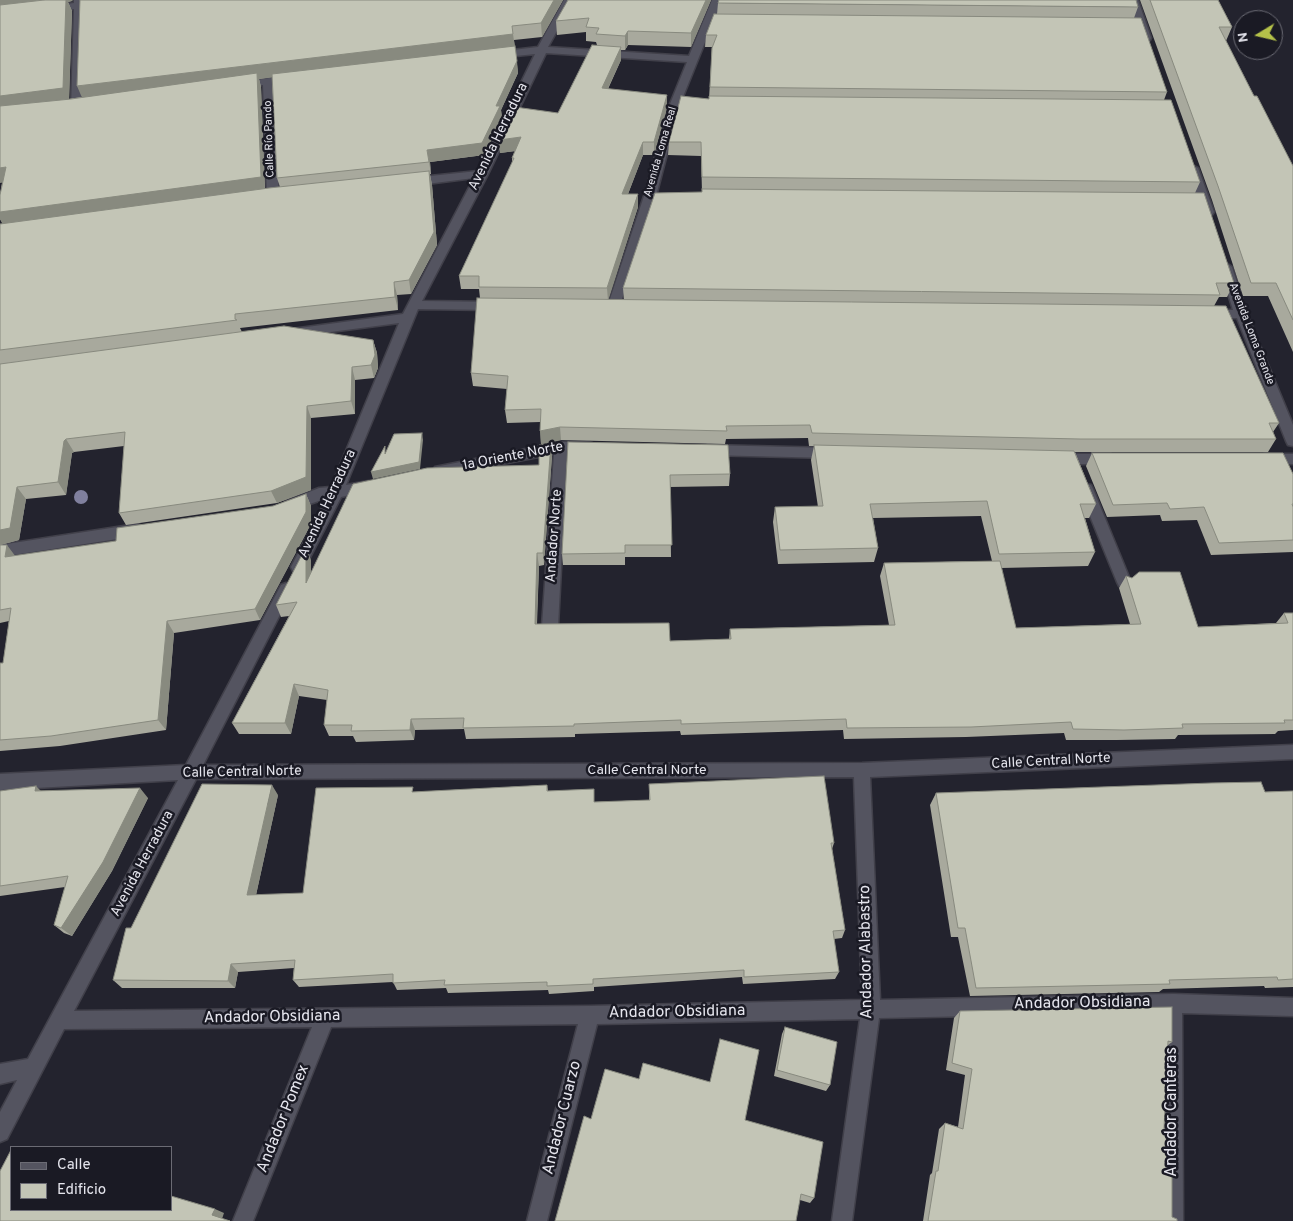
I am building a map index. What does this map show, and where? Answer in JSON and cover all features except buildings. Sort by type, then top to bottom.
[{"type":"street","points":[[40,11],[79,3],[128,0]]},
{"type":"street","name":"Avenida Herradura","points":[[0,1132],[191,772],[336,493],[407,318],[569,0]]},
{"type":"street","name":"Avenida Loma Real","points":[[613,308],[655,196],[692,59],[715,22],[717,0]]},
{"type":"street","points":[[1132,0],[1137,26],[1152,53]]},
{"type":"street","points":[[76,108],[79,3]]},
{"type":"street","points":[[482,57],[542,50],[692,59]]},
{"type":"street","points":[[229,86],[307,77]]},
{"type":"street","name":"Calle Río Pando","points":[[268,81],[273,196]]},
{"type":"street","points":[[1188,155],[1199,201],[1210,220]]},
{"type":"street","points":[[396,183],[482,174]]},
{"type":"street","name":"Avenida Loma Grande","points":[[1222,258],[1241,314],[1293,441]]},
{"type":"street","points":[[415,305],[514,306]]},
{"type":"street","points":[[1201,314],[1241,314]]},
{"type":"street","points":[[281,334],[407,318]]},
{"type":"street","name":"1a Oriente Norte","points":[[424,475],[561,447],[601,448]]},
{"type":"street","name":"Andador Norte","points":[[550,626],[561,447]]},
{"type":"street","points":[[689,450],[847,454]]},
{"type":"street","points":[[1045,459],[1078,469],[1124,459]]},
{"type":"street","points":[[1253,459],[1293,459]]},
{"type":"street","points":[[1078,469],[1124,582]]},
{"type":"street","points":[[278,510],[324,492],[336,493],[385,483]]},
{"type":"street","points":[[0,551],[152,528]]},
{"type":"street","name":"Calle Central Norte","points":[[0,782],[191,772],[862,770],[1293,752]]},
{"type":"street","name":"Andador Alabastro","points":[[842,1221],[871,1008],[862,770]]},
{"type":"street","name":"Andador Obsidiana","points":[[60,1020],[590,1015],[1173,1003],[1293,1007]]},
{"type":"street","name":"Andador Canteras","points":[[1173,1003],[1173,1221]]},
{"type":"street","name":"Andador Cuarzo","points":[[537,1221],[590,1015]]},
{"type":"street","name":"Andador Pomex","points":[[243,1221],[325,1018]]},
{"type":"street","points":[[0,1074],[33,1068]]}]
